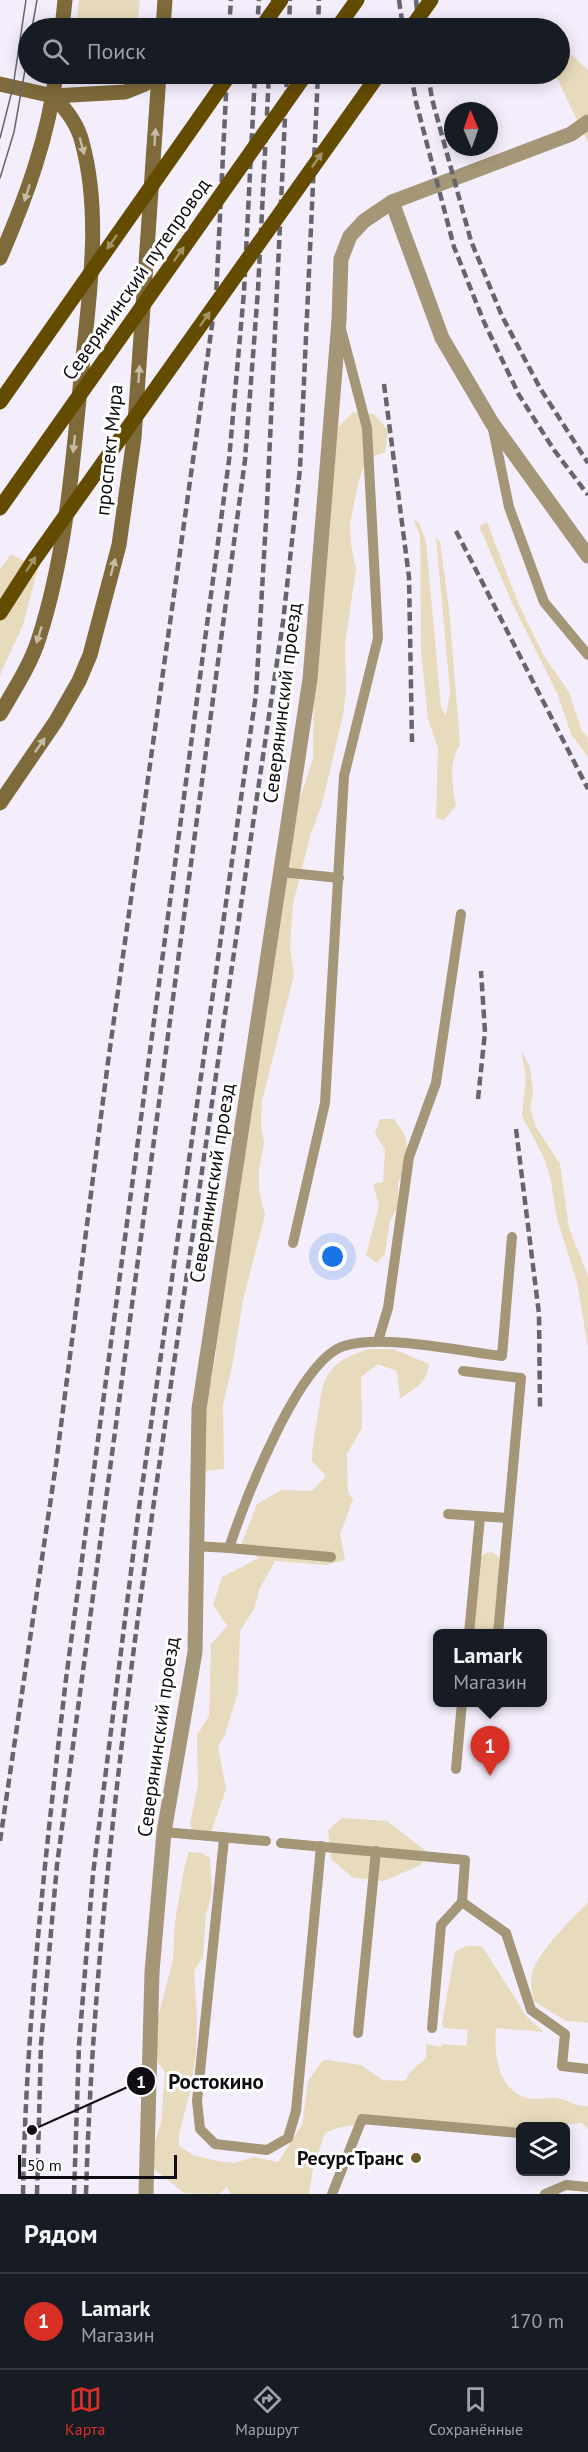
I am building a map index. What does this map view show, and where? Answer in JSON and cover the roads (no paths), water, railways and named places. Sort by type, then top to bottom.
[{"type":"main road","points":[[63,18],[65,0]]},
{"type":"main road","points":[[164,18],[165,0]]},
{"type":"main road","points":[[268,18],[281,0]]},
{"type":"main road","points":[[344,18],[357,0]]},
{"type":"main road","points":[[418,18],[431,0]]},
{"type":"main road","points":[[0,84],[53,96],[125,92],[145,84]]},
{"type":"main road","points":[[0,258],[26,199],[55,84]]},
{"type":"main road","name":"проспект Мира","points":[[0,803],[56,721],[79,681],[90,656],[119,545],[134,438],[158,84]]},
{"type":"main road","name":"Северянинский путепровод","points":[[0,402],[223,84]]},
{"type":"main road","name":"Северянинский путепровод","points":[[0,508],[299,84]]},
{"type":"main road","points":[[0,614],[34,560],[372,84]]},
{"type":"main road","points":[[0,714],[39,639],[55,576],[69,500],[90,277],[89,175],[81,139],[64,107],[53,96]]},
{"type":"street","name":"Северянинский проезд","points":[[146,2194],[152,1972],[164,1832],[195,1652],[199,1409],[310,679],[339,320],[341,259],[350,237],[364,221],[392,202],[571,134],[588,122]]},
{"type":"street","points":[[392,202],[442,338],[492,423],[588,556]]},
{"type":"lane","points":[[293,1243],[325,1102],[344,776],[378,638],[366,428],[339,320]]},
{"type":"lane","points":[[492,423],[509,507],[543,602],[588,655]]},
{"type":"lane","points":[[281,872],[339,878]]},
{"type":"lane","points":[[378,1341],[388,1308],[408,1157],[436,1083],[461,914]]},
{"type":"lane","points":[[229,1548],[247,1494],[274,1438],[312,1371],[342,1347],[378,1341],[502,1356],[512,1237]]},
{"type":"lane","points":[[463,1371],[521,1378],[498,1629]]},
{"type":"lane","points":[[448,1514],[508,1518]]},
{"type":"lane","points":[[469,1629],[480,1517]]},
{"type":"lane","points":[[195,1546],[331,1557]]},
{"type":"lane","points":[[456,1769],[462,1707]]},
{"type":"lane","points":[[164,1832],[266,1841]]},
{"type":"lane","points":[[224,1839],[197,2101],[200,2129],[215,2144],[267,2150],[288,2138],[296,2111],[321,1846]]},
{"type":"lane","points":[[281,1843],[465,1860],[462,1902],[441,1925],[432,2028]]},
{"type":"lane","points":[[358,2033],[376,1851]]},
{"type":"lane","points":[[462,1902],[506,1933],[531,2010],[565,2034],[562,2066],[588,2069]]},
{"type":"lane","points":[[332,2194],[362,2119],[516,2133]]},
{"type":"lane","points":[[545,2194],[566,2185],[588,2187]]},
{"type":"tram line","points":[[23,18],[26,0]]},
{"type":"tram line","points":[[34,18],[37,0]]},
{"type":"tram line","points":[[0,138],[13,87],[18,54]]},
{"type":"tram line","points":[[0,178],[14,132],[23,84]]},
{"type":"railway","points":[[230,18],[231,0]]},
{"type":"railway","points":[[258,18],[259,0]]},
{"type":"railway","points":[[272,18],[273,0]]},
{"type":"railway","points":[[289,18],[290,0]]},
{"type":"railway","points":[[318,18],[319,0]]},
{"type":"railway","points":[[399,0],[402,18]]},
{"type":"railway","points":[[416,0],[418,18]]},
{"type":"railway","points":[[0,1841],[56,1464],[108,1062],[216,297],[227,84]]},
{"type":"railway","points":[[23,2194],[33,2001],[44,1872],[66,1679],[229,460],[244,292],[254,84]]},
{"type":"railway","points":[[37,2194],[41,2044],[57,1865],[245,460],[258,290],[268,84]]},
{"type":"railway","points":[[74,2194],[79,2045],[93,1874],[139,1508],[256,694],[287,84]]},
{"type":"railway","points":[[86,2194],[90,2089],[118,1777],[144,1570],[283,622],[300,469],[318,84]]},
{"type":"railway","points":[[413,84],[454,247],[484,322],[519,395],[554,450],[588,495]]},
{"type":"railway","points":[[430,84],[471,241],[502,316],[540,388],[588,463]]},
{"type":"railway","points":[[384,384],[409,577],[412,742]]},
{"type":"railway","points":[[456,531],[588,789]]},
{"type":"railway","points":[[478,1099],[485,1032],[481,971]]},
{"type":"railway","points":[[516,1129],[539,1314],[540,1408]]},
{"type":"place","name":"Lamark","points":[[490,1776]]},
{"type":"place","name":"Ростокино","points":[[32,2130]]},
{"type":"place","name":"РесурсТранс","points":[[416,2158]]}]
